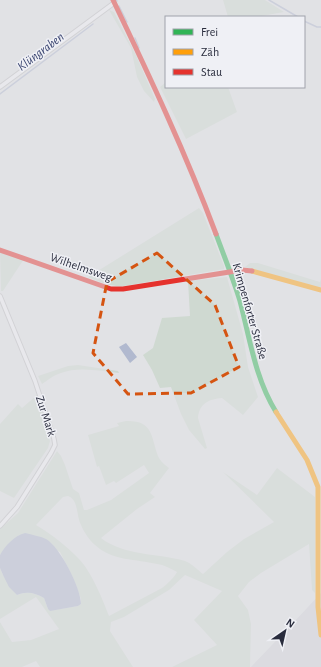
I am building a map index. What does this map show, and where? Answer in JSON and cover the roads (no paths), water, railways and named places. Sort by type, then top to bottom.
[{"type":"street","points":[[0,87],[113,2]]},
{"type":"street","name":"Krimpenforter Straße","points":[[113,2],[134,42],[181,148],[230,272],[264,390],[275,410],[304,452],[315,475],[318,487],[318,607],[321,635]]},
{"type":"street","name":"Wilhelmsweg","points":[[0,250],[117,290],[249,270],[321,290]]},
{"type":"street","name":"Zur Mark","points":[[0,296],[35,381],[54,439],[54,445],[51,453],[17,507],[0,526]]},
{"type":"water","points":[[126,343],[137,357],[130,363],[119,347]]},
{"type":"water","points":[[25,533],[39,536],[52,543],[69,568],[78,588],[81,604],[78,606],[50,611],[44,598],[31,593],[17,595],[9,587],[0,568],[0,555],[11,541]]},
{"type":"waterway","points":[[269,0],[296,16]]},
{"type":"waterway","points":[[119,6],[127,22]]},
{"type":"waterway","points":[[305,21],[317,27],[321,27]]},
{"type":"waterway","name":"Klüngraben","points":[[0,94],[93,24]]},
{"type":"waterway","points":[[135,38],[139,48]]}]
